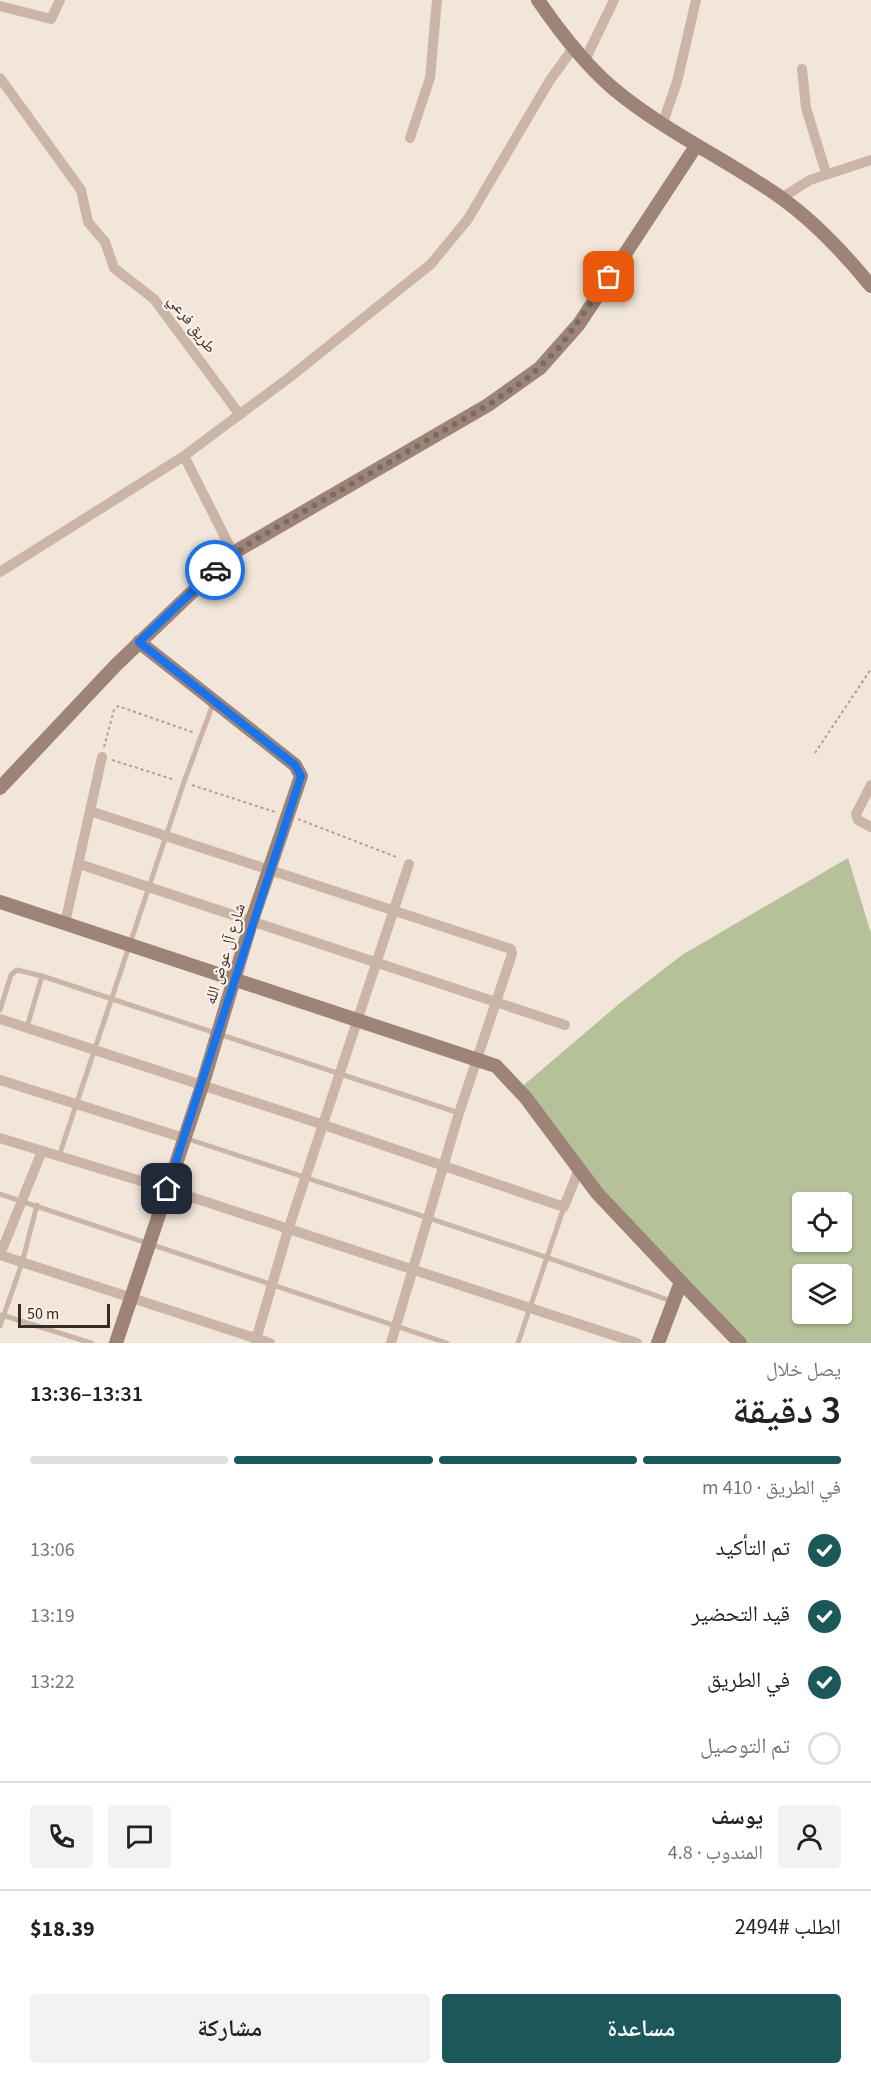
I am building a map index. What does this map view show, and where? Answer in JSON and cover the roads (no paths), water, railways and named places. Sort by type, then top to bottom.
[{"type":"street","points":[[0,6],[51,20],[60,0]]},
{"type":"street","points":[[410,138],[430,78],[437,0]]},
{"type":"street","points":[[538,0],[574,47],[613,89],[662,126],[781,198],[821,232],[871,286]]},
{"type":"street","points":[[585,60],[614,0]]},
{"type":"street","points":[[662,126],[677,82],[696,0]]},
{"type":"street","points":[[0,572],[183,456],[240,415],[418,274],[447,248],[489,188],[550,80],[574,47]]},
{"type":"street","points":[[802,69],[806,108],[826,173]]},
{"type":"street","name":"طريق فرعي","points":[[0,78],[81,190],[88,222],[105,242],[114,268],[154,299],[240,415]]},
{"type":"street","points":[[0,788],[139,642],[233,554],[488,405],[540,368],[579,324],[696,146]]},
{"type":"street","points":[[781,198],[799,184],[826,173],[871,160]]},
{"type":"street","points":[[183,456],[233,554]]},
{"type":"street","name":"شارع آل عوض الله","points":[[116,1343],[129,1298],[202,1086],[251,923],[301,779],[298,768],[215,699],[139,642]]},
{"type":"street","points":[[65,923],[102,757]]},
{"type":"street","points":[[871,785],[856,814],[858,820],[871,827]]},
{"type":"street","points":[[90,811],[510,947],[512,954],[459,1113],[411,1269],[391,1343]]},
{"type":"street","points":[[79,864],[148,889],[565,1025]]},
{"type":"street","points":[[256,1341],[288,1230],[409,864]]},
{"type":"street","points":[[0,902],[129,946],[478,1058],[496,1066],[511,1079],[597,1193],[741,1343]]},
{"type":"street","points":[[0,1020],[324,1125],[564,1207],[579,1169]]},
{"type":"street","points":[[0,1080],[184,1138]]},
{"type":"street","points":[[0,1138],[167,1189],[637,1343]]},
{"type":"street","points":[[42,1151],[0,1255],[256,1341],[270,1343]]},
{"type":"street","points":[[658,1343],[681,1281]]},
{"type":"lane","points":[[59,1156],[184,782],[215,699]]},
{"type":"lane","points":[[0,1010],[11,975],[16,970],[42,976],[459,1113]]},
{"type":"lane","points":[[27,1027],[42,976]]},
{"type":"lane","points":[[184,1138],[428,1216],[673,1302]]},
{"type":"lane","points":[[0,1194],[272,1287],[447,1343]]},
{"type":"lane","points":[[0,1326],[22,1263],[37,1205]]},
{"type":"lane","points":[[518,1343],[564,1207]]},
{"type":"lane","points":[[2,1315],[91,1343]]}]
